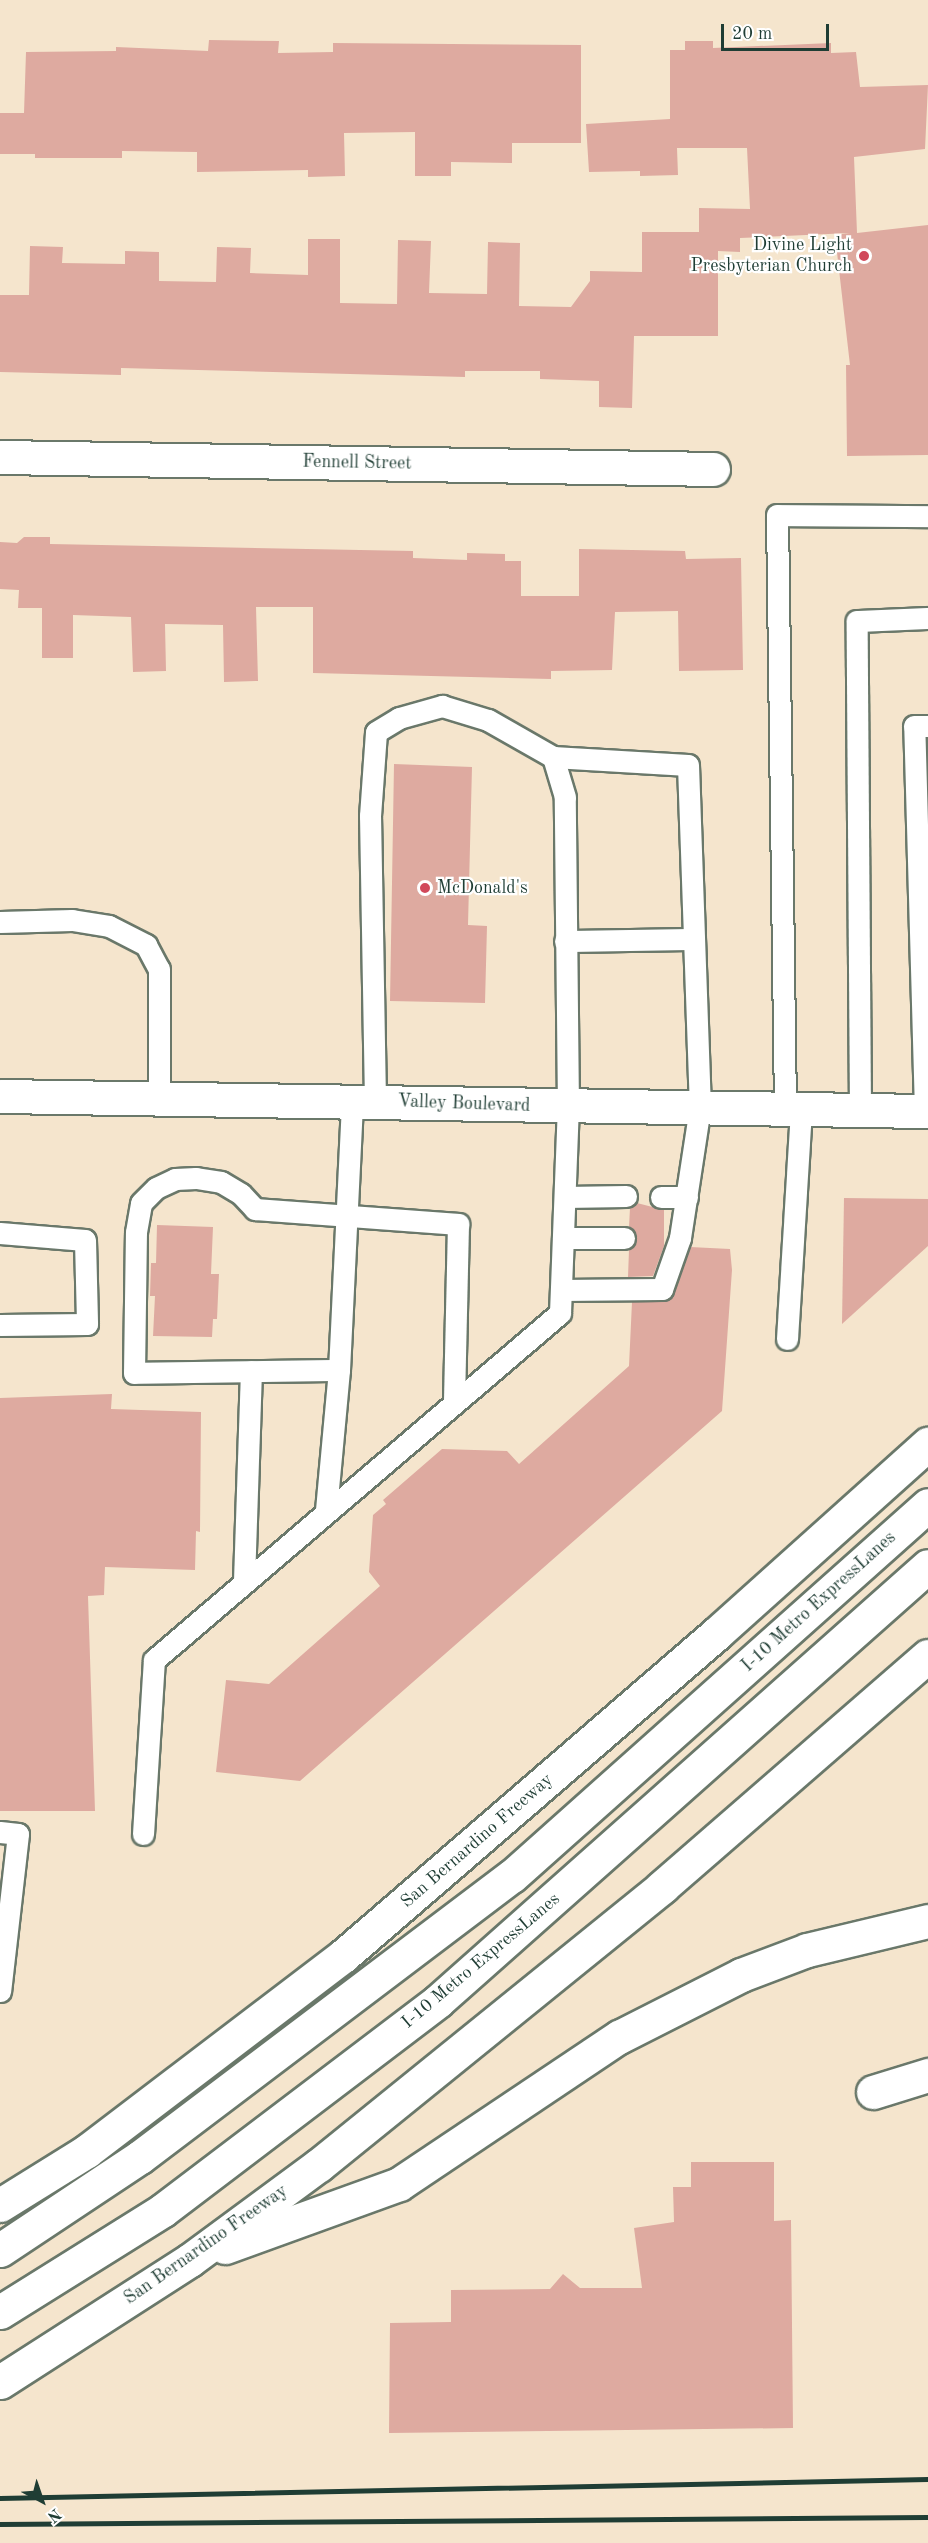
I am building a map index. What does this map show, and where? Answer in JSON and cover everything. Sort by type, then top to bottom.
[{"type":"main road","name":"Fennell Street","points":[[0,457],[713,469]]},
{"type":"main road","name":"Valley Boulevard","points":[[0,1096],[926,1111]]},
{"type":"main road","name":"San Bernardino Freeway","points":[[0,2205],[87,2151],[343,1956],[708,1641],[928,1444]]},
{"type":"main road","name":"I-10 Metro ExpressLanes","points":[[0,2250],[140,2157],[512,1876],[928,1505]]},
{"type":"main road","name":"I-10 Metro ExpressLanes","points":[[0,2312],[162,2210],[438,2001],[928,1566]]},
{"type":"main road","name":"San Bernardino Freeway","points":[[0,2382],[190,2260],[455,2058],[662,1887],[928,1656]]},
{"type":"main road","points":[[190,2260],[399,2184],[619,2037],[741,1975],[807,1950],[928,1921]]},
{"type":"main road","points":[[873,2092],[928,2075]]},
{"type":"lane","points":[[787,1339],[793,1109],[777,515],[928,516]]},
{"type":"lane","points":[[860,1110],[857,621],[928,618]]},
{"type":"lane","points":[[326,1510],[339,1370],[346,1216],[364,1101],[370,816],[376,732],[399,718],[442,706],[488,720],[553,757],[688,765],[700,1107],[687,1197],[670,1238],[662,1289],[561,1290]]},
{"type":"lane","points":[[926,1111],[914,726],[928,726]]},
{"type":"lane","points":[[143,1834],[154,1660],[326,1510],[560,1313],[568,1107],[565,797],[553,757]]},
{"type":"lane","points":[[0,922],[72,920],[109,926],[146,945],[159,969],[159,1098]]},
{"type":"lane","points":[[565,941],[694,939]]},
{"type":"lane","points":[[339,1370],[134,1373],[136,1232],[141,1203],[156,1188],[175,1179],[196,1178],[221,1182],[241,1194],[255,1209],[458,1224],[454,1403]]},
{"type":"lane","points":[[565,1197],[626,1196]]},
{"type":"lane","points":[[661,1197],[687,1197]]},
{"type":"lane","points":[[0,1233],[85,1240],[87,1324],[0,1325]]},
{"type":"lane","points":[[563,1238],[624,1238]]},
{"type":"lane","points":[[244,1581],[251,1371]]},
{"type":"lane","points":[[0,1832],[18,1834],[0,1991]]},
{"type":"building","points":[[209,40],[279,41],[278,53],[333,52],[333,43],[581,45],[581,143],[512,143],[512,163],[451,162],[451,176],[415,176],[415,132],[344,133],[345,176],[308,177],[308,170],[197,172],[197,152],[122,151],[122,158],[35,158],[35,154],[0,154],[0,113],[24,113],[26,52],[116,51],[116,47],[208,51]]},
{"type":"building","points":[[685,41],[713,41],[713,48],[831,43],[831,53],[856,52],[860,87],[928,85],[925,149],[854,157],[857,233],[928,225],[928,455],[847,456],[846,365],[850,365],[835,235],[850,233],[740,238],[740,252],[718,251],[718,336],[634,336],[632,408],[599,407],[599,381],[540,379],[540,371],[465,371],[465,377],[121,368],[121,375],[0,372],[0,295],[29,295],[30,246],[63,247],[62,263],[125,264],[125,251],[159,252],[159,281],[216,282],[217,247],[251,248],[250,273],[308,275],[308,239],[340,239],[340,303],[397,304],[398,240],[431,241],[429,293],[487,294],[488,242],[520,243],[519,306],[571,307],[590,281],[590,271],[642,272],[642,232],[699,232],[699,208],[750,209],[747,148],[677,148],[678,175],[640,176],[640,171],[589,172],[586,124],[670,119],[670,50],[685,50]]},
{"type":"building","points":[[24,537],[50,537],[50,544],[413,551],[413,558],[467,560],[467,553],[505,554],[505,561],[521,561],[521,596],[579,596],[579,549],[685,551],[686,559],[741,558],[743,670],[679,671],[678,611],[615,612],[612,670],[551,671],[551,679],[313,673],[313,607],[256,607],[258,681],[224,682],[223,625],[165,624],[166,671],[133,672],[131,617],[73,615],[73,658],[42,658],[42,608],[18,608],[19,590],[0,589],[0,542],[17,543]]},
{"type":"building","points":[[394,764],[472,767],[468,925],[487,926],[485,1003],[390,1001]]},
{"type":"building","points":[[844,1198],[928,1199],[928,1246],[842,1324]]},
{"type":"building","points":[[637,1203],[664,1210],[664,1246],[653,1276],[628,1277],[629,1250],[637,1239],[629,1227],[630,1208]]},
{"type":"building","points":[[157,1225],[213,1227],[211,1274],[219,1274],[217,1319],[213,1319],[212,1337],[153,1336],[155,1296],[150,1296],[151,1263],[156,1263]]},
{"type":"building","points":[[690,1247],[730,1249],[732,1270],[722,1411],[300,1781],[216,1772],[226,1680],[269,1684],[380,1586],[369,1572],[373,1515],[386,1504],[383,1500],[442,1449],[507,1451],[519,1464],[629,1366],[632,1302],[670,1299]]},
{"type":"building","points":[[112,1394],[111,1409],[201,1412],[200,1532],[196,1531],[195,1570],[105,1567],[104,1595],[88,1596],[95,1811],[0,1811],[0,1398]]},
{"type":"building","points":[[691,2162],[774,2162],[774,2221],[791,2220],[793,2428],[389,2433],[390,2323],[451,2322],[451,2290],[550,2289],[563,2274],[580,2288],[642,2288],[634,2228],[674,2222],[673,2187],[691,2187]]},
{"type":"railway","points":[[0,2498],[928,2479]]},
{"type":"railway","points":[[0,2524],[928,2517]]},
{"type":"place","name":"Divine Light Presbyterian Church","points":[[864,256]]},
{"type":"place","name":"McDonald's","points":[[425,888]]}]
